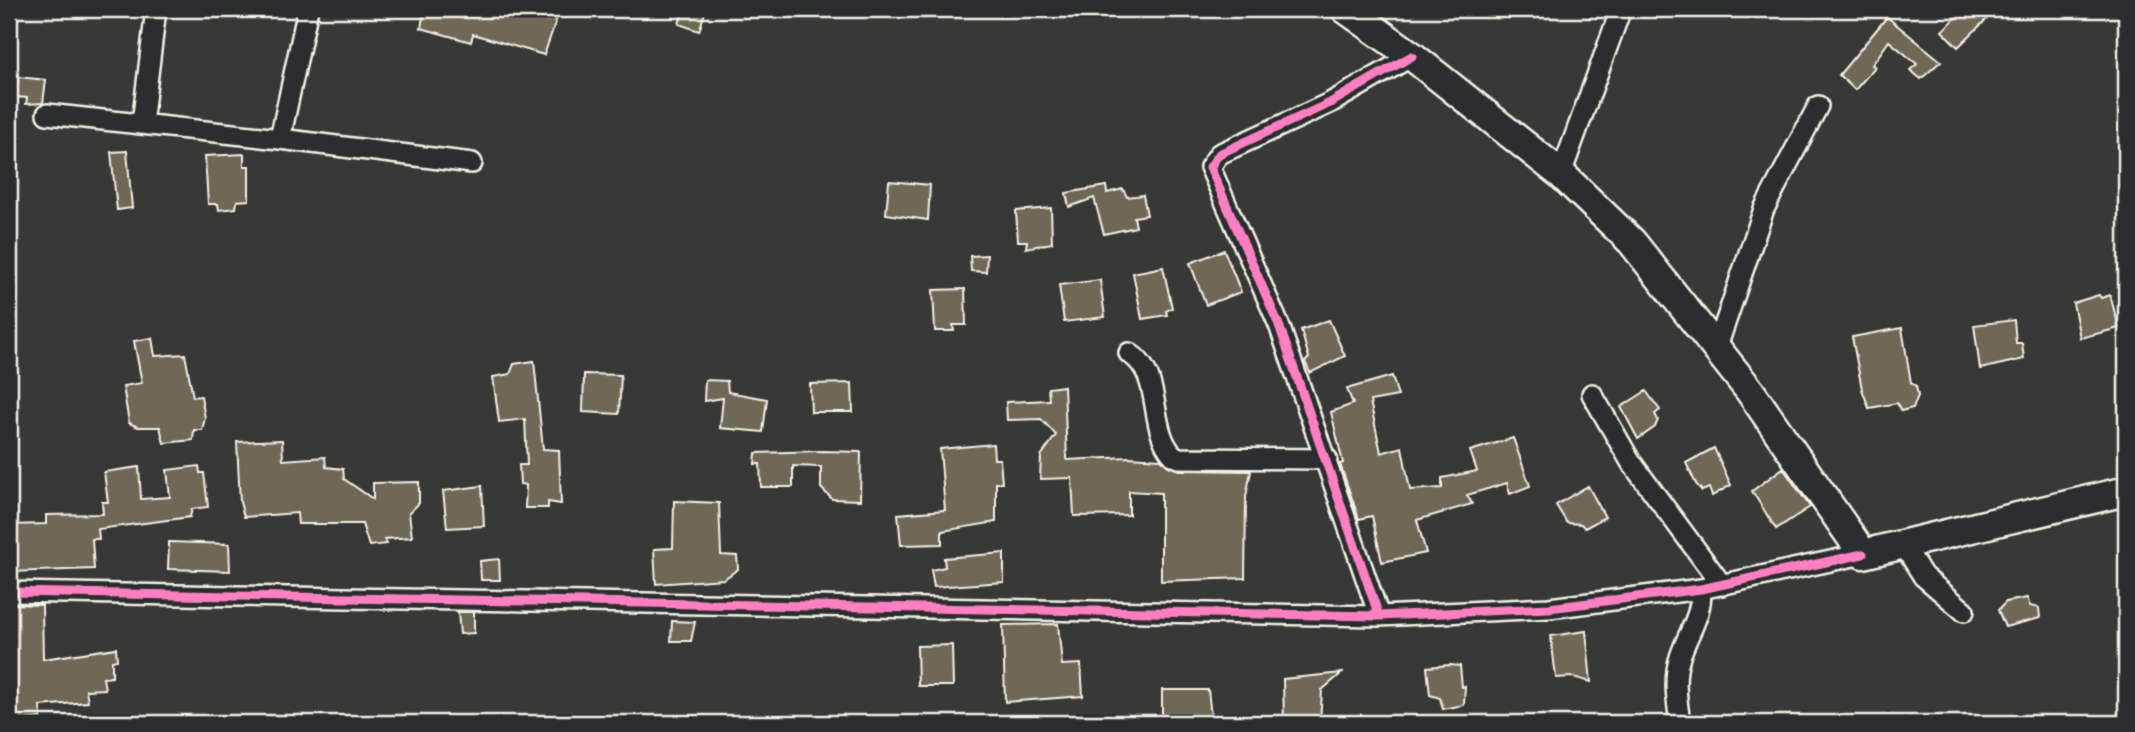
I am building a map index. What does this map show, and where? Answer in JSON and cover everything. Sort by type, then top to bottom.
[{"type":"main road","points":[[1346,9],[1412,56],[1561,174],[1632,242],[1717,347],[1863,554],[2126,491]]},
{"type":"street","points":[[142,124],[156,9]]},
{"type":"street","points":[[279,139],[308,9]]},
{"type":"street","points":[[1561,174],[1621,9]]},
{"type":"street","points":[[1379,616],[1279,325],[1211,173],[1211,163],[1219,154],[1331,103],[1412,56]]},
{"type":"street","points":[[1717,347],[1764,209],[1818,106]]},
{"type":"street","points":[[47,114],[472,163]]},
{"type":"street","points":[[1129,353],[1146,367],[1161,429],[1173,455],[1179,458],[1327,459]]},
{"type":"street","points":[[1592,394],[1642,477],[1722,585]]},
{"type":"street","points":[[1903,544],[1923,576],[1964,611]]},
{"type":"street","points":[[9,592],[1379,616],[1549,608],[1701,589],[1863,554]]},
{"type":"street","points":[[1680,723],[1676,675],[1680,655],[1701,610],[1701,589]]},
{"type":"building","points":[[435,9],[560,9],[544,55],[473,34],[471,42],[421,28],[424,11],[434,14]]},
{"type":"building","points":[[684,9],[706,9],[699,31],[679,24]]},
{"type":"building","points":[[1965,9],[1997,9],[1958,47],[1942,31]]},
{"type":"building","points":[[1887,17],[1941,61],[1921,79],[1910,70],[1917,64],[1889,41],[1872,65],[1875,67],[1855,90],[1839,75]]},
{"type":"building","points":[[18,77],[46,80],[43,103],[26,104],[27,98],[16,97]]},
{"type":"building","points":[[127,151],[132,208],[117,210],[111,152]]},
{"type":"building","points":[[244,154],[244,166],[249,166],[249,200],[237,201],[236,208],[219,210],[218,204],[208,204],[205,156]]},
{"type":"building","points":[[889,181],[930,185],[928,220],[886,214]]},
{"type":"building","points":[[1106,186],[1107,193],[1123,189],[1127,197],[1143,195],[1147,215],[1134,217],[1136,227],[1104,234],[1094,198],[1069,207],[1066,193]]},
{"type":"building","points":[[1051,208],[1052,243],[1026,248],[1027,241],[1018,241],[1016,211]]},
{"type":"building","points":[[1224,250],[1241,292],[1206,305],[1190,263]]},
{"type":"building","points":[[987,255],[986,272],[971,271],[970,256]]},
{"type":"building","points":[[1163,267],[1172,308],[1166,311],[1167,315],[1142,319],[1133,273]]},
{"type":"building","points":[[1100,280],[1105,317],[1064,322],[1059,285]]},
{"type":"building","points":[[965,289],[966,325],[953,325],[954,331],[935,331],[933,290]]},
{"type":"building","points":[[2099,295],[2101,298],[2110,295],[2119,328],[2080,338],[2073,303]]},
{"type":"building","points":[[1329,320],[1345,356],[1310,373],[1305,362],[1309,358],[1301,330]]},
{"type":"building","points":[[2014,320],[2016,343],[2022,343],[2024,359],[1980,369],[1974,325]]},
{"type":"building","points":[[1902,328],[1911,383],[1916,386],[1918,396],[1913,408],[1901,411],[1897,403],[1869,408],[1862,389],[1852,337]]},
{"type":"building","points":[[152,338],[155,356],[185,354],[193,397],[201,396],[205,418],[202,430],[194,430],[193,440],[164,443],[160,427],[138,427],[129,423],[123,386],[142,383],[134,341]]},
{"type":"building","points":[[534,361],[543,449],[559,450],[561,504],[548,502],[548,508],[525,508],[526,485],[520,484],[519,465],[527,465],[525,419],[499,422],[493,377],[510,374],[514,364]]},
{"type":"building","points":[[584,374],[621,375],[619,414],[583,412]]},
{"type":"building","points":[[1392,376],[1398,396],[1370,401],[1381,453],[1402,447],[1410,490],[1442,488],[1442,478],[1477,471],[1470,451],[1513,438],[1530,486],[1510,494],[1507,483],[1467,495],[1472,504],[1417,520],[1426,553],[1382,562],[1372,516],[1359,519],[1340,464],[1343,463],[1331,412],[1353,404],[1347,389]]},
{"type":"building","points":[[705,380],[727,381],[728,392],[767,399],[763,432],[720,428],[723,398],[704,401]]},
{"type":"building","points":[[852,383],[853,412],[811,412],[810,384]]},
{"type":"building","points":[[1064,386],[1067,460],[1129,457],[1161,459],[1168,466],[1179,470],[1251,471],[1246,497],[1245,578],[1161,581],[1161,493],[1129,491],[1129,515],[1074,516],[1072,478],[1040,479],[1041,456],[1056,435],[1041,419],[1007,420],[1006,402],[1049,400],[1048,388]]},
{"type":"building","points":[[1646,391],[1660,410],[1655,414],[1658,420],[1655,427],[1638,439],[1621,407]]},
{"type":"building","points":[[282,440],[283,460],[325,457],[326,467],[343,469],[344,479],[373,499],[373,483],[419,482],[419,503],[409,513],[412,537],[385,539],[387,544],[369,546],[362,524],[298,524],[297,513],[244,517],[240,502],[237,442]]},
{"type":"building","points":[[993,444],[994,459],[1000,459],[1002,483],[996,483],[996,522],[942,531],[942,544],[901,545],[898,514],[945,510],[940,449]]},
{"type":"building","points":[[1714,448],[1731,485],[1712,496],[1709,488],[1702,491],[1696,484],[1686,463]]},
{"type":"building","points":[[861,452],[860,500],[832,499],[821,488],[821,467],[793,466],[793,487],[761,487],[760,464],[755,464],[756,453]]},
{"type":"building","points":[[199,466],[200,473],[204,473],[208,507],[192,509],[190,517],[98,529],[99,539],[92,539],[94,569],[9,572],[9,525],[46,524],[46,515],[103,514],[102,502],[108,502],[104,472],[139,467],[141,499],[170,497],[167,470]]},
{"type":"building","points":[[1783,468],[1810,507],[1776,529],[1752,491]]},
{"type":"building","points":[[482,486],[484,526],[447,528],[443,491]]},
{"type":"building","points":[[1588,486],[1605,517],[1585,528],[1581,524],[1567,523],[1556,505]]},
{"type":"building","points":[[674,501],[719,503],[721,555],[737,556],[738,569],[724,579],[656,584],[654,549],[673,548]]},
{"type":"building","points":[[169,542],[229,544],[230,571],[168,569]]},
{"type":"building","points":[[1004,553],[1004,582],[934,587],[931,570],[945,567],[944,558]]},
{"type":"building","points":[[499,559],[500,580],[481,580],[480,561]]},
{"type":"building","points":[[2027,598],[2030,606],[2039,608],[2040,618],[2005,627],[1998,610],[2006,602]]},
{"type":"building","points":[[9,604],[42,605],[43,659],[116,648],[117,660],[112,661],[112,677],[103,678],[105,689],[86,690],[88,702],[40,706],[41,718],[9,722]]},
{"type":"building","points":[[458,612],[474,612],[474,633],[460,634]]},
{"type":"building","points":[[672,621],[695,622],[691,641],[671,641]]},
{"type":"building","points":[[1058,624],[1062,665],[1081,664],[1083,696],[1005,702],[1003,625]]},
{"type":"building","points":[[1586,631],[1591,682],[1573,677],[1556,678],[1551,636]]},
{"type":"building","points":[[952,645],[953,686],[918,686],[917,646]]},
{"type":"building","points":[[1460,666],[1462,687],[1465,686],[1464,705],[1443,709],[1440,698],[1430,695],[1427,667]]},
{"type":"building","points":[[1342,673],[1322,690],[1320,723],[1284,723],[1283,679]]},
{"type":"building","points":[[1162,690],[1208,690],[1211,716],[1193,718],[1194,723],[1178,723],[1162,718]]},
{"type":"cycle path","points":[[1379,616],[1279,325],[1210,167],[1219,154],[1330,103],[1412,56]]},
{"type":"cycle path","points":[[9,592],[1379,616],[1549,608],[1701,589],[1863,554]]}]
